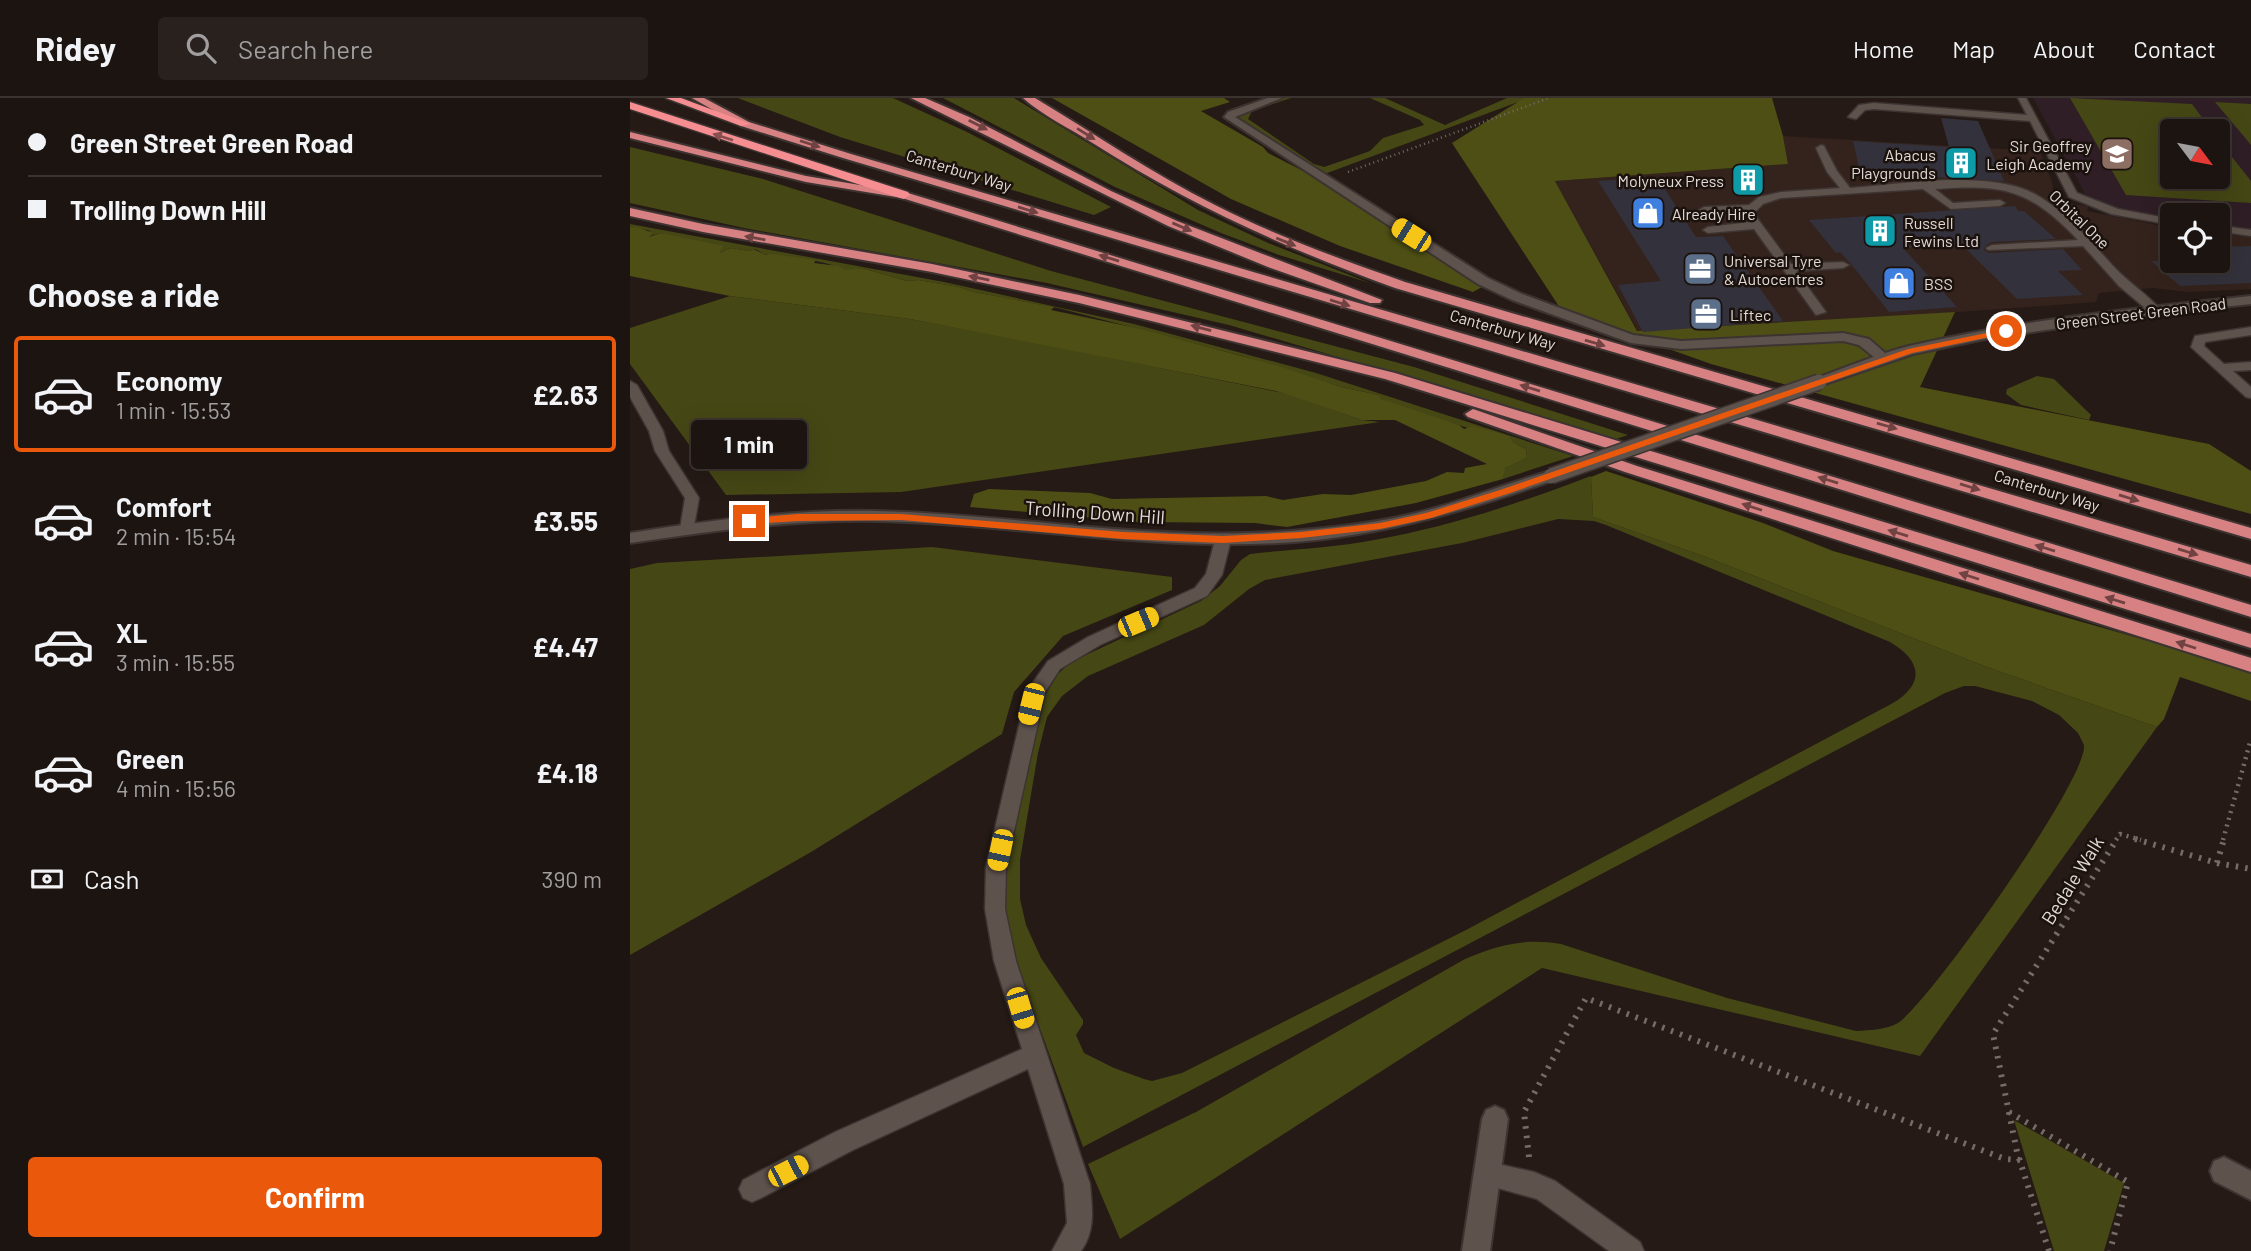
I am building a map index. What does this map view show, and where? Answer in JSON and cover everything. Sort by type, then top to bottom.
[{"type":"highway","points":[[671,98],[745,124]]},
{"type":"highway","name":"Canterbury Way","points":[[697,98],[745,124],[1328,300],[1465,337],[2251,571]]},
{"type":"highway","points":[[916,98],[965,118],[1155,216],[1465,337]]},
{"type":"highway","points":[[1028,98],[1212,208],[1276,238],[1388,281],[2251,534]]},
{"type":"highway","points":[[630,105],[904,195],[2251,611]]},
{"type":"highway","points":[[630,135],[806,179],[904,195]]},
{"type":"highway","points":[[630,212],[682,225],[1018,286],[1403,379],[2251,640]]},
{"type":"highway","points":[[1267,346],[1455,407],[1593,457],[2251,665]]},
{"type":"main road","points":[[1277,98],[1229,117],[1483,281],[1523,300],[1621,336],[1681,345],[1843,337],[1864,342],[1885,359]]},
{"type":"main road","name":"Green Street Green Road","points":[[1551,476],[1885,359],[1985,335],[2155,310],[2251,300]]},
{"type":"main road","name":"Trolling Down Hill","points":[[630,538],[798,517],[877,516],[1123,536],[1223,540],[1301,535],[1380,526],[1445,510],[1551,476]]},
{"type":"main road","points":[[1476,1251],[1495,1119]]},
{"type":"main road","points":[[2224,1171],[2251,1186]]},
{"type":"lane","points":[[2022,98],[2073,195],[2115,212],[2160,220]]},
{"type":"lane","points":[[1853,117],[1862,107],[1874,106],[1956,109],[2033,119]]},
{"type":"lane","points":[[1821,148],[1832,172],[1847,190]]},
{"type":"lane","name":"Orbital One","points":[[1752,208],[1763,198],[1772,196],[1847,190],[1975,183],[2019,191],[2038,199],[2086,243],[2132,293],[2155,310]]},
{"type":"lane","points":[[1925,186],[1951,206],[2000,203]]},
{"type":"lane","points":[[1704,210],[1752,208],[1752,218],[1820,312]]},
{"type":"lane","points":[[1709,230],[1757,225]]},
{"type":"lane","points":[[2230,230],[2251,233]]},
{"type":"lane","points":[[1992,248],[2086,243]]},
{"type":"lane","points":[[1790,268],[1843,265]]},
{"type":"lane","points":[[2251,331],[2199,339],[2197,347],[2251,394]]},
{"type":"lane","points":[[2222,368],[2251,366]]},
{"type":"lane","points":[[630,385],[656,431],[662,451],[692,498],[688,529]]},
{"type":"lane","points":[[1065,1251],[1078,1230],[1079,1200],[1074,1173],[1000,944],[994,894],[996,867],[1034,696],[1050,670],[1071,653],[1201,592],[1214,575],[1223,540]]},
{"type":"lane","points":[[752,1189],[855,1136],[1034,1055]]},
{"type":"lane","points":[[1489,1174],[1546,1190],[1632,1251]]},
{"type":"path","points":[[1325,180],[1549,98]]},
{"type":"path","points":[[2251,739],[2217,863],[2251,869]]},
{"type":"path","name":"Bedale Walk","points":[[2049,1251],[2020,1160],[1993,1034],[2120,834],[2217,863]]},
{"type":"path","points":[[1534,1162],[1528,1152],[1524,1112],[1586,998],[2005,1159],[2020,1160]]},
{"type":"path","points":[[2008,1112],[2128,1182],[2110,1251]]},
{"type":"shaded area","points":[[738,98],[893,98],[967,132],[1111,207],[1094,215],[840,137]]},
{"type":"shaded area","points":[[943,98],[1014,98],[1198,210],[1268,243],[1370,283],[1279,255],[1221,233],[1115,187]]},
{"type":"shaded area","points":[[1052,98],[1224,98],[1230,102],[1201,111],[1263,147],[1268,153],[1305,172],[1482,287],[1473,292],[1340,246],[1231,199]]},
{"type":"shaded area","points":[[1291,98],[1252,111],[1248,119],[1314,164],[1324,167],[1370,151],[1383,138],[1424,125],[1420,120],[1370,98],[1385,98],[1445,125],[1507,98],[1529,98],[1322,175],[1237,118],[1246,110]]},
{"type":"shaded area","points":[[1524,98],[1772,98],[1788,164],[1555,181],[1637,331],[1955,312],[1920,387],[2209,444],[2251,471],[2251,514],[1711,364],[1562,311],[1452,143]]},
{"type":"shaded area","name":"Sir Geoffrey Leigh Academy","points":[[2033,98],[2251,98],[2251,230],[2230,227],[2230,203],[2160,203],[2160,217],[2117,208],[2085,194]]},
{"type":"shaded area","points":[[2070,98],[2192,104],[2203,119],[2160,119],[2160,189],[2230,189],[2230,154],[2251,181],[2251,203],[2126,195]]},
{"type":"shaded area","points":[[2215,102],[2251,104],[2251,145],[2230,119]]},
{"type":"shaded area","points":[[1783,136],[2040,151],[2052,182],[2055,202],[2088,206],[2087,211],[2160,226],[2160,273],[2230,273],[2230,235],[2251,237],[2251,289],[2189,292],[2153,288],[2099,293],[2096,302],[1640,335],[1555,181],[1788,164]]},
{"type":"shaded area","points":[[630,147],[763,179],[1051,271],[1414,367],[1628,435],[1616,439],[1229,325],[1047,283],[744,228],[630,203]]},
{"type":"shaded area","points":[[630,224],[944,282],[1134,324],[1316,373],[1573,456],[1503,479],[1504,468],[1527,458],[1526,449],[1513,442],[1397,406],[1380,399],[1379,395],[1341,387],[1242,356],[1058,308],[959,287],[918,280],[907,281],[862,268],[845,271],[818,261],[768,255],[753,249],[749,251],[731,248],[719,253],[661,233],[647,237],[654,234],[648,230],[630,228]]},
{"type":"shaded area","points":[[636,227],[654,233],[649,237],[661,233],[724,246],[719,253],[731,248],[749,251],[753,249],[766,255],[816,260],[814,263],[838,266],[845,270],[862,268],[907,281],[918,280],[959,287],[1141,329],[1282,367],[1341,387],[1379,395],[1381,399],[1464,429],[1473,426],[1509,436],[1513,442],[1526,449],[1527,458],[1505,468],[1503,479],[1416,503],[1287,527],[1255,523],[1139,522],[970,507],[974,494],[989,489],[1090,493],[1112,499],[1266,496],[1283,500],[1323,494],[1351,495],[1426,481],[1447,472],[1464,473],[1465,468],[1487,464],[1395,420],[1362,420],[1276,391],[910,319],[730,296],[630,276],[630,228]]},
{"type":"shaded area","points":[[730,296],[910,319],[1056,347],[1283,393],[1362,420],[1380,422],[901,492],[726,495],[630,364],[630,328]]},
{"type":"shaded area","points":[[2037,376],[2054,379],[2091,415],[2089,420],[2021,405],[2006,394],[2007,389]]},
{"type":"shaded area","points":[[1606,471],[1763,523],[1833,551],[2251,670],[2251,701],[2180,677],[2164,719],[2157,727],[1987,667],[1706,557],[1593,517],[1591,477]]},
{"type":"shaded area","points":[[1591,476],[1593,517],[1706,557],[1987,667],[2157,727],[1920,1056],[1542,968],[1120,1239],[1088,1164],[1196,1112],[1465,959],[1489,950],[1523,942],[1561,944],[1727,998],[1856,1031],[1878,1029],[1898,1023],[1941,975],[1972,934],[2062,799],[2079,765],[2084,745],[2078,733],[2059,715],[2032,701],[1975,686],[1964,686],[1945,693],[1083,1147],[1013,954],[1003,896],[1006,854],[1041,702],[1058,674],[1071,662],[1201,601],[1220,586],[1241,560],[1250,554],[1343,545],[1402,535],[1511,505]],"holes":[[[1558,519],[1594,521],[1890,642],[1908,656],[1913,664],[1916,672],[1911,688],[1893,703],[1466,930],[1182,1073],[1152,1081],[1114,1068],[1084,1053],[1076,1035],[1083,1020],[1041,958],[1026,925],[1020,899],[1020,860],[1038,753],[1047,717],[1062,696],[1088,676],[1204,625],[1249,589],[1265,580],[1462,543]]]},
{"type":"shaded area","points":[[932,547],[1172,577],[1172,590],[1063,636],[1014,692],[1002,734],[811,852],[630,955],[630,569],[657,563]]},
{"type":"shaded area","points":[[2014,1120],[2124,1183],[2104,1251],[2054,1251]]},
{"type":"building","points":[[1941,118],[1978,121],[2004,181],[1860,173],[1853,141],[1949,147]]},
{"type":"building","points":[[1657,177],[1696,237],[1723,236],[1783,321],[1643,332],[1618,285],[1661,281],[1598,181]]},
{"type":"building","points":[[2015,206],[2056,239],[1992,242],[1985,246],[1984,250],[1988,253],[2063,249],[2082,270],[2058,271],[2083,295],[2017,299],[1961,244],[1903,248],[1957,307],[1889,312],[1851,264],[1840,252],[1836,253],[1809,220]]},
{"type":"building","points":[[2251,246],[2251,283],[2180,286],[2165,273],[2230,273],[2230,247]]},
{"type":"building","points":[[2151,261],[2160,261],[2160,269]]},
{"type":"place","name":"Sir Geoffrey Leigh Academy","points":[[2117,154]]},
{"type":"place","name":"Abacus Playgrounds","points":[[1961,163]]},
{"type":"place","name":"Molyneux Press","points":[[1748,180]]},
{"type":"place","name":"Already Hire","points":[[1648,213]]},
{"type":"place","name":"Russell Fewins Ltd","points":[[1880,231]]},
{"type":"place","name":"Universal Tyre & Autocentres","points":[[1700,269]]},
{"type":"place","name":"BSS","points":[[1899,283]]},
{"type":"place","name":"Liftec","points":[[1706,314]]},
{"type":"route","points":[[749,521],[798,517],[901,517],[1123,536],[1223,540],[1380,526],[1504,492],[1910,351],[2006,331]]}]
